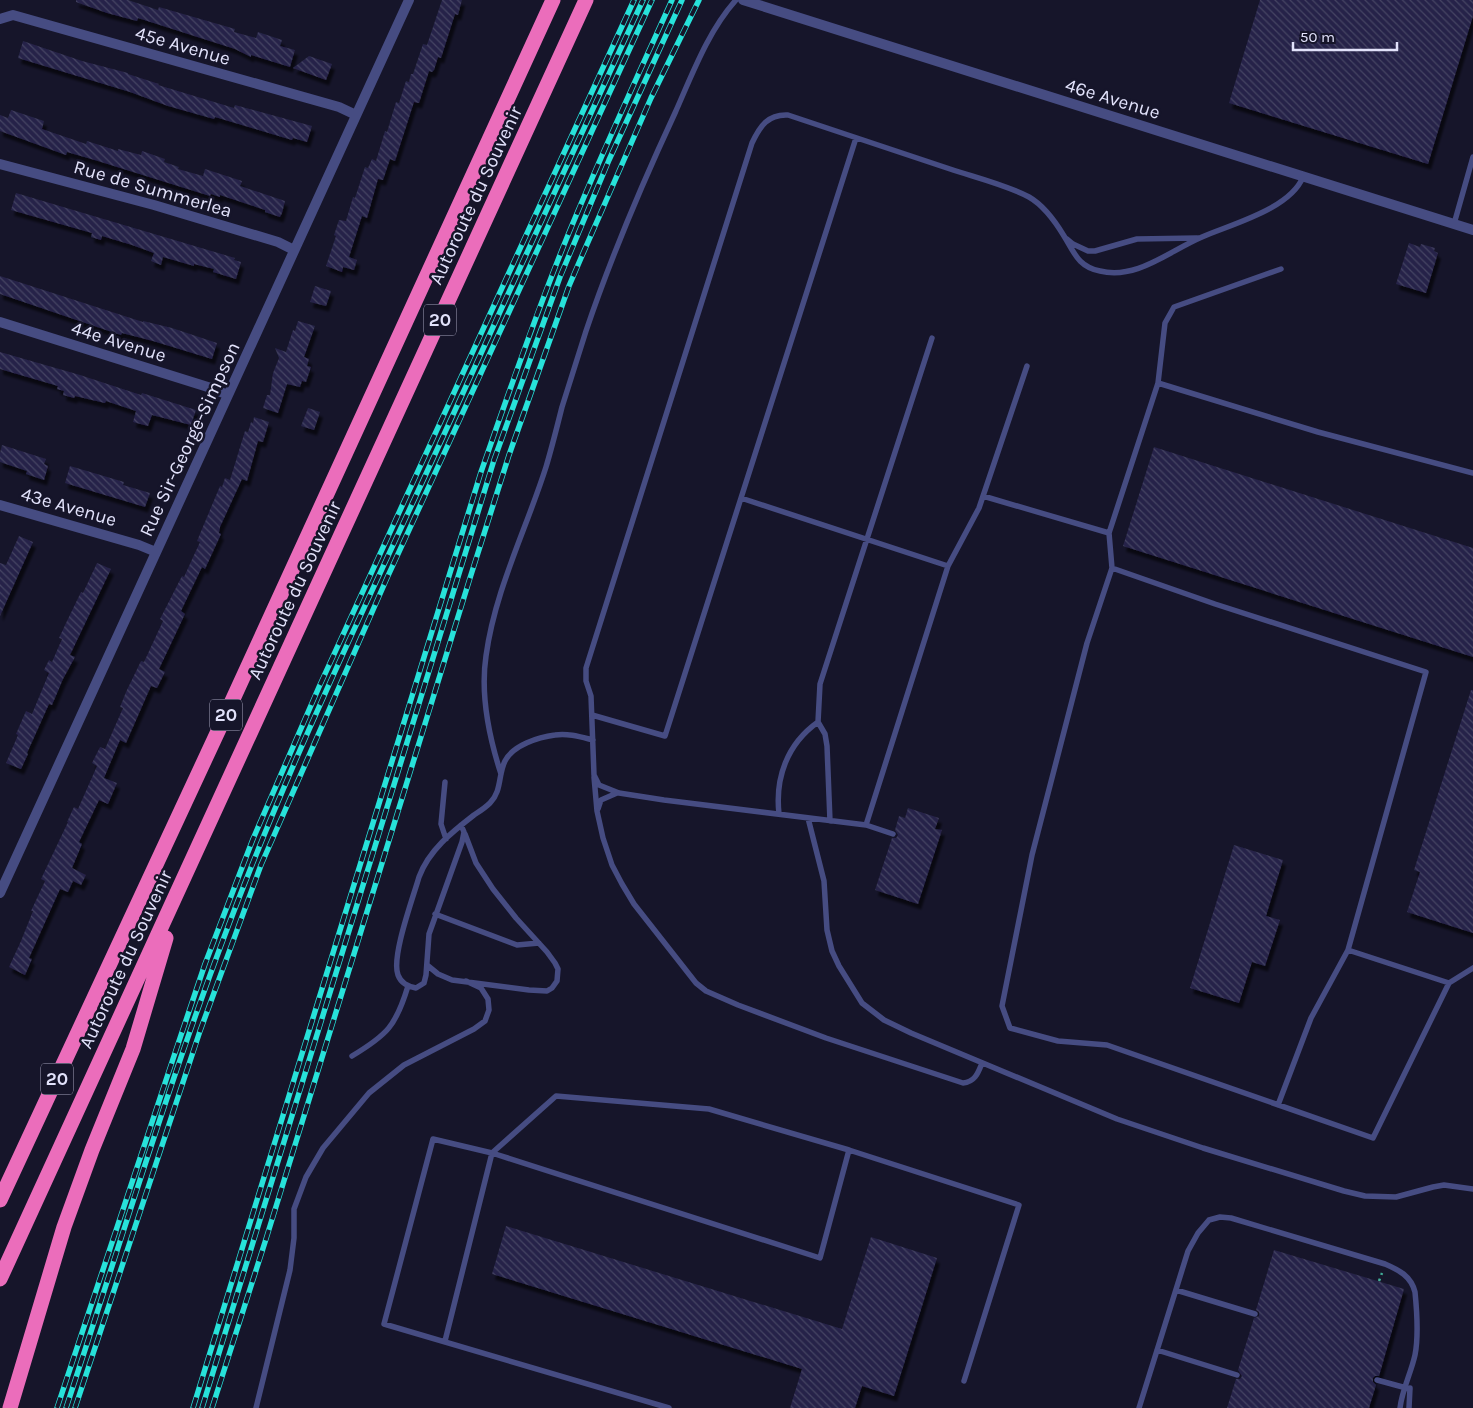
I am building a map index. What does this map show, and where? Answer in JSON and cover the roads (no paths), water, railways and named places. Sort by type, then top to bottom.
[{"type":"highway","name":"Autoroute du Souvenir","points":[[0,1200],[233,700],[553,0]]},
{"type":"highway","name":"Autoroute du Souvenir","points":[[0,1279],[586,0]]},
{"type":"highway","points":[[10,1408],[64,1227],[92,1150],[133,1049],[181,886]]},
{"type":"street","name":"Rue Sir-George-Simpson","points":[[0,893],[409,0]]},
{"type":"street","name":"46e Avenue","points":[[743,0],[1473,230]]},
{"type":"street","name":"45e Avenue","points":[[0,19],[13,15],[339,107],[356,115]]},
{"type":"street","name":"Rue de Summerlea","points":[[0,164],[154,205],[278,242],[294,250]]},
{"type":"street","name":"44e Avenue","points":[[0,322],[228,395]]},
{"type":"street","name":"43e Avenue","points":[[0,505],[139,545],[156,552]]},
{"type":"lane","points":[[501,774],[495,756],[486,711],[484,680],[486,655],[498,601],[547,465],[575,364],[613,256],[648,172],[694,72],[726,12],[736,0]]},
{"type":"lane","points":[[982,1063],[972,1080],[967,1082],[958,1081],[826,1038],[706,991],[686,972],[634,904],[612,865],[603,838],[597,811],[591,696],[586,681],[586,668],[752,143],[764,122],[779,115],[788,115],[1029,197],[1053,219],[1073,254],[1080,262],[1100,272],[1114,273],[1150,264],[1200,238],[1245,220],[1279,202],[1294,191],[1303,177]]},
{"type":"lane","points":[[592,715],[665,736],[856,138]]},
{"type":"lane","points":[[1454,224],[1473,158]]},
{"type":"lane","points":[[1064,236],[1072,244],[1088,251],[1096,251],[1137,239],[1200,238]]},
{"type":"lane","points":[[1281,269],[1174,308],[1166,323],[1158,383],[1109,533],[1112,568],[1087,643],[1032,855],[1002,1006],[1010,1028],[1058,1040],[1107,1045],[1373,1138],[1449,984],[1473,968]]},
{"type":"lane","points":[[830,821],[828,746],[825,734],[818,722],[820,684],[932,338]]},
{"type":"lane","points":[[866,825],[948,566],[983,496],[1027,366]]},
{"type":"lane","points":[[1158,383],[1318,432],[1473,473]]},
{"type":"lane","points":[[983,496],[1109,533]]},
{"type":"lane","points":[[741,498],[948,566]]},
{"type":"lane","points":[[1112,568],[1215,604],[1426,672],[1348,950],[1311,1018],[1278,1104]]},
{"type":"lane","points":[[779,814],[778,792],[783,765],[798,740],[818,722]]},
{"type":"lane","points":[[464,832],[429,934],[424,983],[416,988],[408,986],[403,983],[398,975],[396,955],[424,865],[430,854],[492,801],[500,786],[505,761],[512,752],[539,739],[556,735],[573,735],[593,740]]},
{"type":"lane","points":[[594,775],[599,784],[618,793],[866,825],[893,834]]},
{"type":"lane","points":[[445,782],[441,824],[446,839]]},
{"type":"lane","points":[[597,811],[601,800],[618,793]]},
{"type":"lane","points":[[808,818],[824,881],[827,930],[832,951],[862,1003],[884,1020],[1092,1110],[1147,1130],[1344,1191],[1365,1196],[1390,1197],[1406,1196],[1444,1185],[1473,1189]]},
{"type":"lane","points":[[427,965],[445,978],[452,980],[529,990],[547,990],[552,988],[558,981],[558,969],[547,952],[516,918],[493,889],[476,863],[462,825]]},
{"type":"lane","points":[[436,914],[510,944],[539,943]]},
{"type":"lane","points":[[1348,950],[1449,984]]},
{"type":"lane","points":[[256,1408],[290,1270],[294,1238],[294,1209],[306,1177],[322,1148],[369,1093],[404,1065],[474,1029],[485,1021],[489,1010],[488,999],[481,988],[466,981]]},
{"type":"lane","points":[[352,1056],[375,1042],[389,1029],[401,1010],[408,986]]},
{"type":"lane","points":[[446,1341],[492,1152],[556,1096],[709,1109],[849,1150],[1019,1205],[964,1381]]},
{"type":"lane","points":[[669,1408],[384,1324],[433,1139],[492,1152],[820,1258],[849,1150]]},
{"type":"lane","points":[[1139,1408],[1188,1251],[1198,1233],[1209,1220],[1220,1216],[1385,1264],[1408,1277],[1415,1292],[1417,1341],[1407,1389],[1409,1408]]},
{"type":"lane","points":[[1176,1290],[1255,1314]]},
{"type":"lane","points":[[1157,1350],[1237,1375]]},
{"type":"lane","points":[[1377,1380],[1407,1389]]},
{"type":"lane","points":[[1400,1408],[1401,1396],[1407,1389]]},
{"type":"railway","points":[[57,1408],[205,964],[253,839],[319,687],[634,0]]},
{"type":"railway","points":[[66,1408],[132,1203],[201,999],[271,817],[333,675],[643,0]]},
{"type":"railway","points":[[75,1408],[200,1031],[261,865],[387,578],[652,0]]},
{"type":"railway","points":[[193,1408],[481,472],[566,240],[672,0]]},
{"type":"railway","points":[[202,1408],[494,460],[560,277],[609,160],[682,0]]},
{"type":"railway","points":[[212,1408],[509,455],[569,286],[651,98],[699,0]]}]
